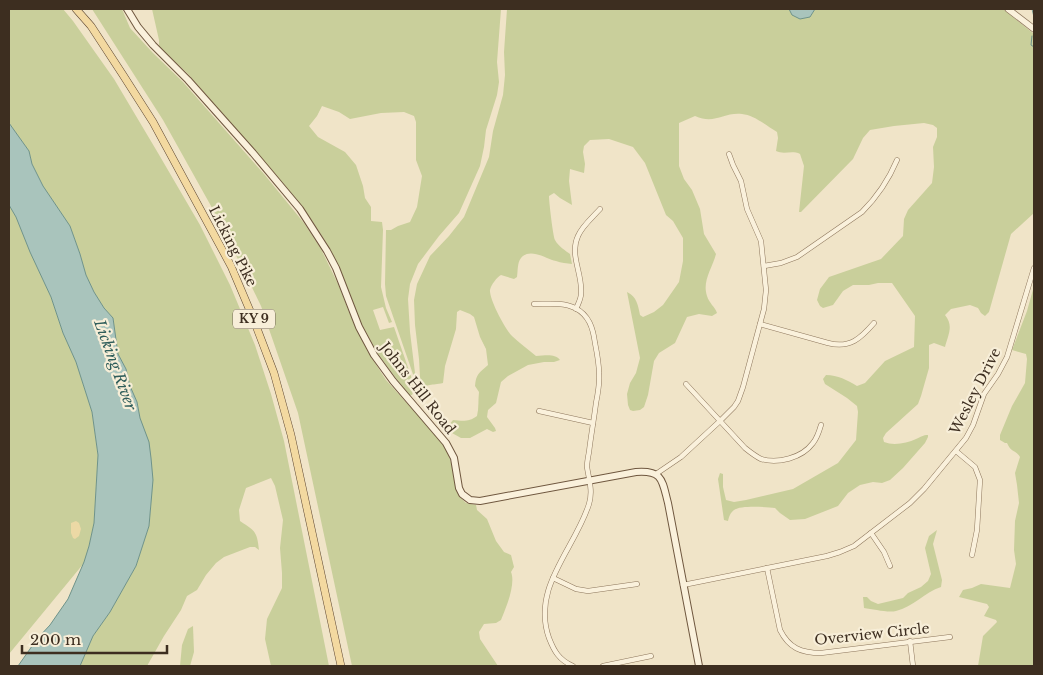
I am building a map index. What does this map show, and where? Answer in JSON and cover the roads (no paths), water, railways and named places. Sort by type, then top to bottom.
[{"type":"main road","name":"Licking Pike","points":[[76,9],[91,26],[153,122],[230,266],[262,339],[283,402],[291,435],[340,666]]},
{"type":"main road","name":"Johns Hill Road","points":[[127,9],[134,22],[153,45],[188,80],[300,209],[332,259],[359,327],[374,355],[393,381],[450,449],[455,463],[459,488],[465,497],[470,500],[480,501],[636,472],[648,471],[656,474]]},
{"type":"main road","points":[[656,474],[662,482],[666,496],[699,666]]},
{"type":"street","points":[[1008,9],[1034,29]]},
{"type":"street","points":[[656,474],[681,457],[730,412],[738,401],[764,310],[766,296],[761,241],[747,209],[741,182],[730,154]]},
{"type":"street","points":[[764,266],[781,263],[797,257],[855,218],[869,206],[892,173],[897,160]]},
{"type":"street","points":[[576,309],[582,291],[575,255],[575,244],[581,230],[600,209]]},
{"type":"street","name":"Wesley Drive","points":[[683,584],[834,554],[850,548],[900,512],[917,496],[956,451],[971,430],[982,398],[1005,362],[1034,268]]},
{"type":"street","points":[[534,304],[565,305],[576,309],[586,317],[592,328],[599,363],[599,378],[587,464],[591,481],[591,494],[588,506],[553,578],[546,600],[544,617],[546,628],[557,654],[563,661],[572,666]]},
{"type":"street","points":[[760,324],[839,345],[857,340],[874,323]]},
{"type":"street","points":[[686,384],[750,453],[760,458],[772,460],[790,458],[803,453],[814,442],[821,425]]},
{"type":"street","points":[[538,411],[593,423]]},
{"type":"street","points":[[956,451],[975,467],[980,480],[977,530],[972,555]]},
{"type":"street","points":[[871,533],[884,552],[890,566]]},
{"type":"street","name":"Overview Circle","points":[[767,568],[780,630],[787,641],[798,650],[808,653],[821,653],[950,637]]},
{"type":"street","points":[[553,578],[576,589],[588,591],[637,584]]},
{"type":"street","points":[[910,642],[913,666]]},
{"type":"street","points":[[603,666],[651,656]]},
{"type":"water","points":[[789,9],[815,9],[810,17],[800,19],[792,15]]},
{"type":"water","name":"Licking River","points":[[9,123],[29,151],[32,164],[43,186],[70,226],[86,275],[104,308],[113,318],[118,354],[126,369],[149,442],[153,480],[149,526],[136,566],[110,612],[93,636],[80,666],[18,666],[68,599],[84,562],[94,523],[98,455],[92,412],[76,362],[63,333],[51,297],[9,205]]},
{"type":"waterway","points":[[1032,9],[1034,17]]},
{"type":"waterway","points":[[1032,36],[1031,45],[1034,47]]}]
